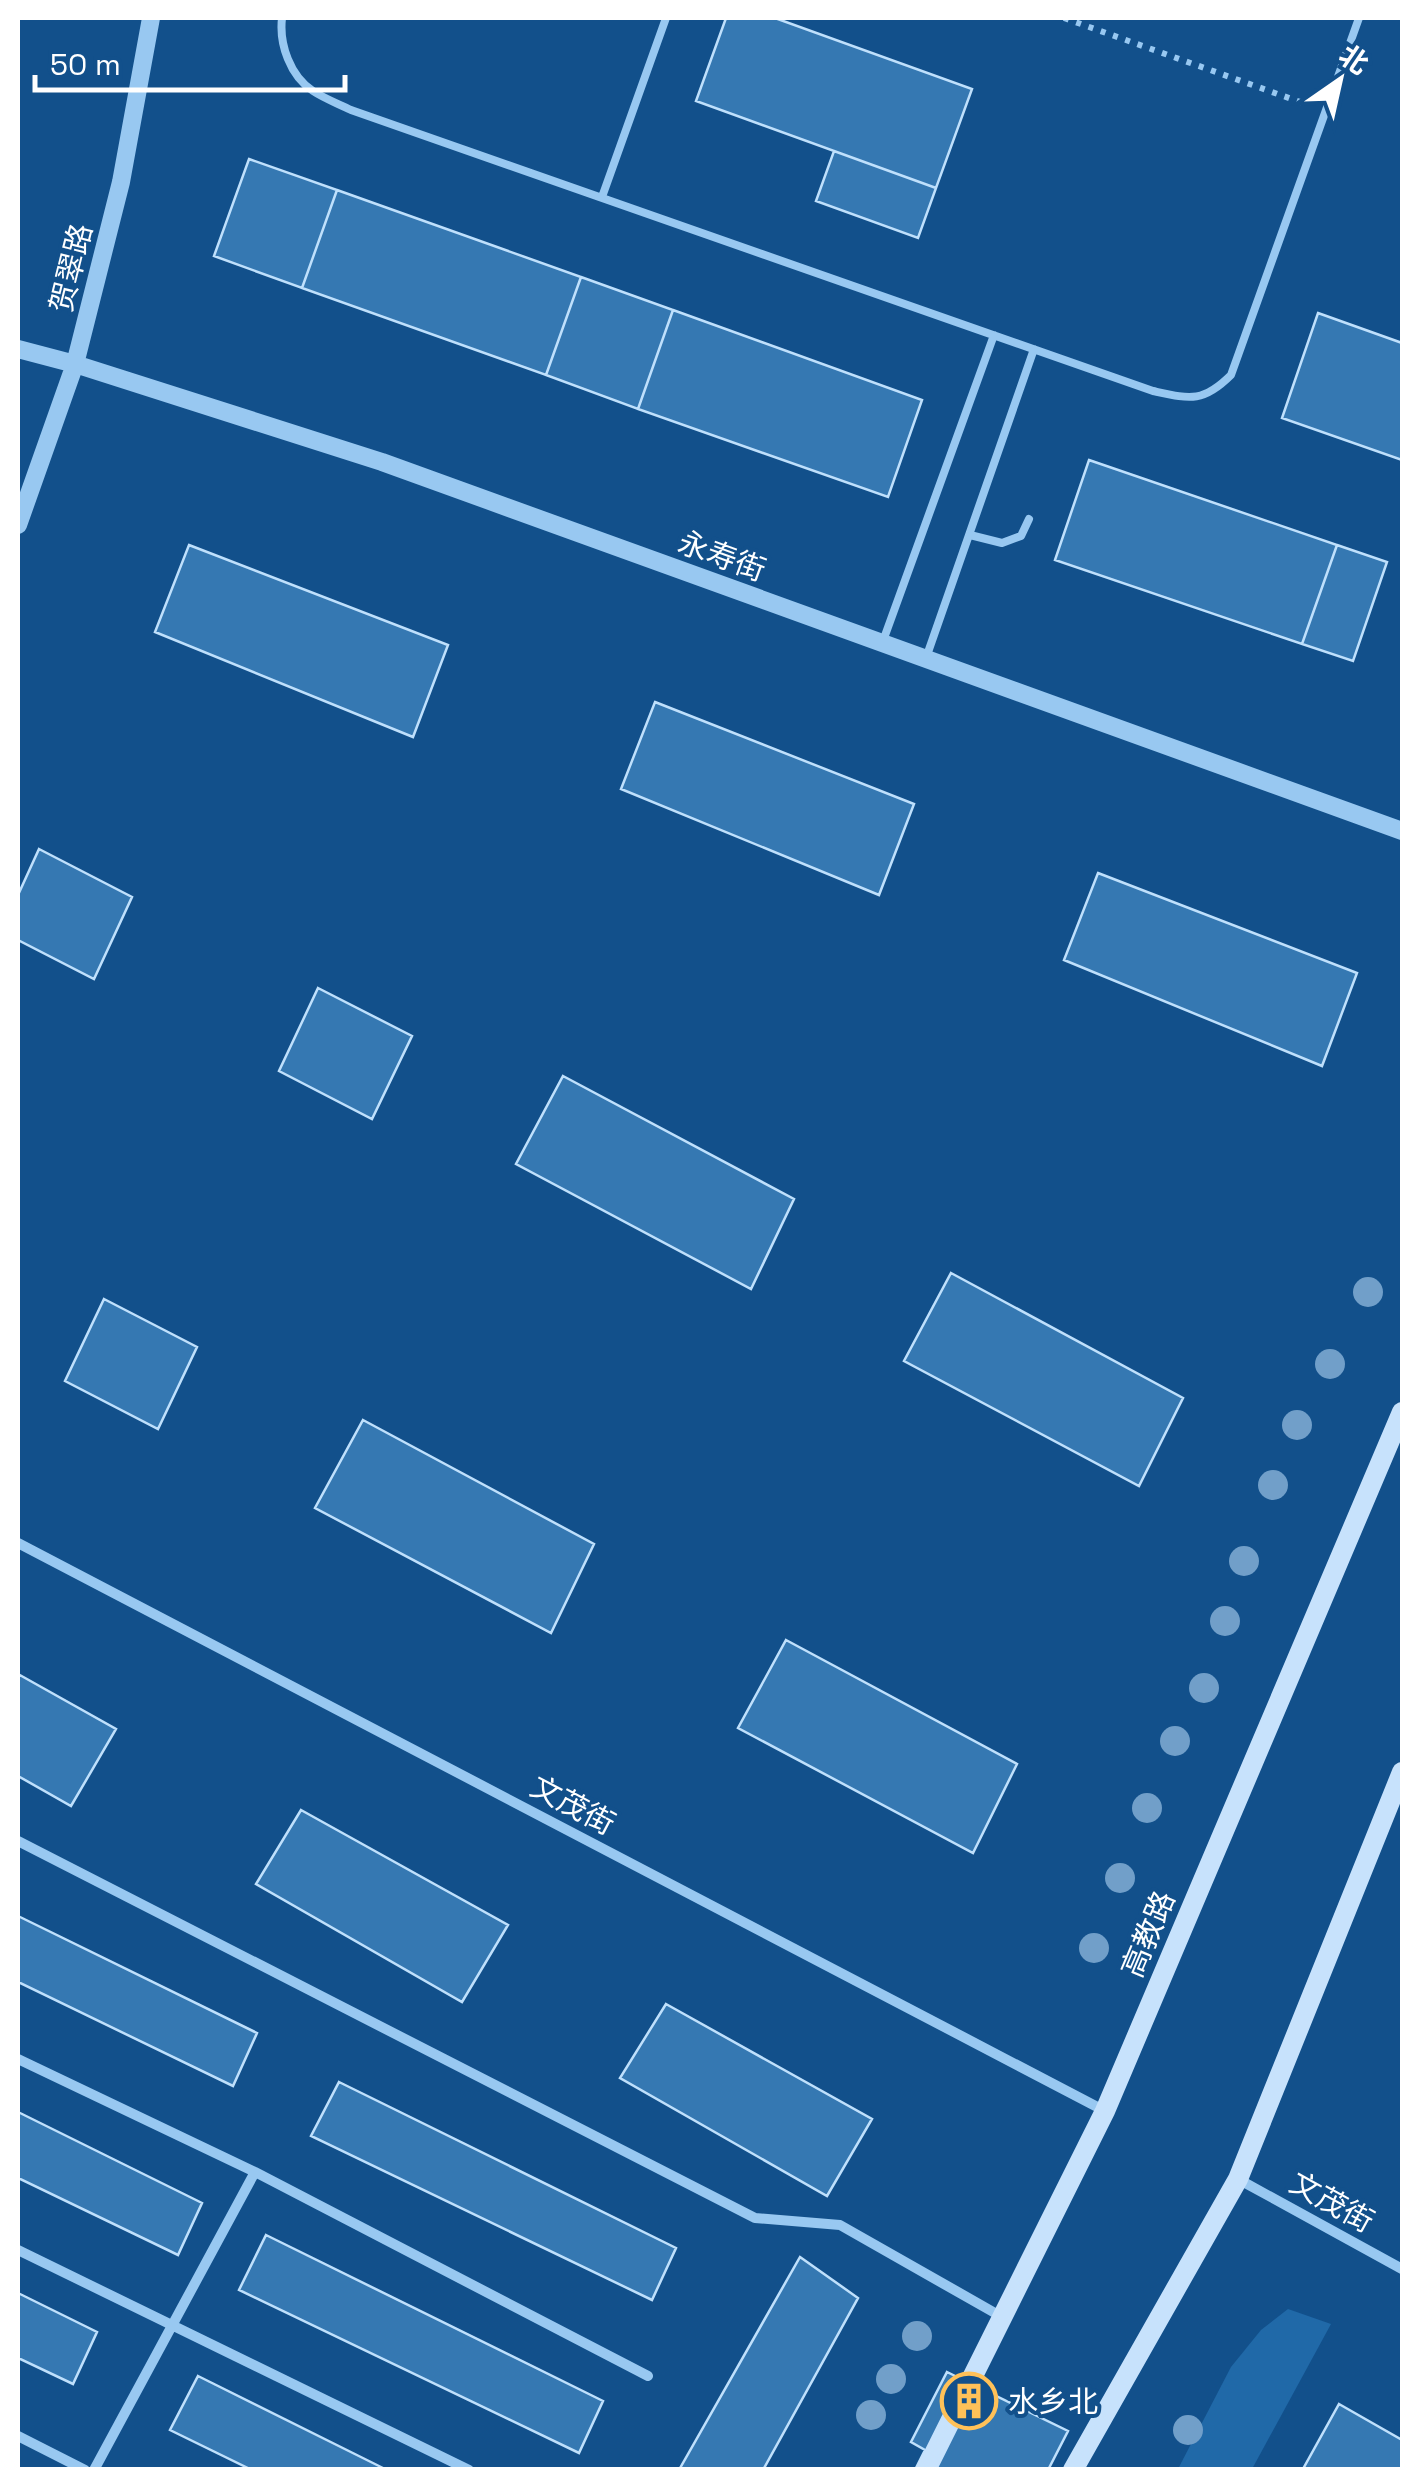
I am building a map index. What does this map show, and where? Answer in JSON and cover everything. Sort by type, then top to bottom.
[{"type":"main road","name":"高教路","points":[[926,2470],[1105,2111],[1402,1412]]},
{"type":"main road","points":[[1073,2470],[1238,2179],[1402,1772]]},
{"type":"street","name":"贺翠路","points":[[18,525],[75,364],[121,182],[150,18]]},
{"type":"street","name":"永寿街","points":[[18,348],[382,462],[1402,831]]},
{"type":"street","name":"文茂街","points":[[18,1543],[1105,2111]]},
{"type":"street","points":[[18,1841],[755,2218],[840,2225],[1003,2318]]},
{"type":"street","points":[[18,2059],[256,2172],[648,2376]]},
{"type":"street","points":[[94,2470],[256,2172]]},
{"type":"street","name":"文茂街","points":[[1238,2179],[1402,2268]]},
{"type":"street","points":[[18,2250],[470,2470]]},
{"type":"street","points":[[18,2436],[86,2470]]},
{"type":"lane","points":[[282,18],[288,64],[310,90],[351,110],[1175,396],[1214,392],[1231,375],[1359,18]]},
{"type":"lane","points":[[602,197],[666,18]]},
{"type":"lane","points":[[883,643],[994,335]]},
{"type":"lane","points":[[926,658],[1034,349]]},
{"type":"lane","points":[[970,535],[1002,543],[1022,536],[1029,520]]},
{"type":"path","points":[[1064,18],[1326,111]]},
{"type":"shaded area","points":[[1288,2309],[1331,2324],[1252,2469],[1178,2469],[1231,2367],[1261,2330]]},
{"type":"building","points":[[726,18],[775,18],[972,89],[936,188],[696,101]]},
{"type":"building","points":[[834,151],[936,188],[918,238],[816,201]]},
{"type":"building","points":[[249,159],[337,190],[302,288],[214,256]]},
{"type":"building","points":[[337,190],[581,277],[546,375],[302,288]]},
{"type":"building","points":[[581,277],[673,310],[638,409],[546,375]]},
{"type":"building","points":[[673,310],[922,400],[888,497],[638,409]]},
{"type":"building","points":[[1318,313],[1402,343],[1402,460],[1282,418]]},
{"type":"building","points":[[1089,460],[1337,545],[1302,644],[1055,560]]},
{"type":"building","points":[[189,545],[448,645],[413,737],[155,632]]},
{"type":"building","points":[[1337,545],[1387,562],[1353,661],[1302,644]]},
{"type":"building","points":[[655,702],[914,804],[879,895],[621,789]]},
{"type":"building","points":[[39,849],[132,897],[94,979],[18,940],[18,895]]},
{"type":"building","points":[[1098,873],[1357,973],[1322,1066],[1064,960]]},
{"type":"building","points":[[318,988],[412,1036],[372,1119],[279,1071]]},
{"type":"building","points":[[563,1076],[794,1199],[751,1289],[516,1164]]},
{"type":"building","points":[[951,1273],[1183,1398],[1139,1486],[904,1361]]},
{"type":"building","points":[[104,1299],[197,1347],[158,1429],[65,1381]]},
{"type":"building","points":[[363,1420],[594,1544],[551,1633],[315,1508]]},
{"type":"building","points":[[786,1640],[1017,1764],[973,1853],[738,1728]]},
{"type":"building","points":[[18,1674],[116,1729],[71,1806],[18,1776]]},
{"type":"building","points":[[301,1810],[508,1925],[462,2002],[256,1884]]},
{"type":"building","points":[[18,1916],[257,2033],[233,2086],[18,1982]]},
{"type":"building","points":[[666,2004],[872,2119],[827,2196],[620,2078]]},
{"type":"building","points":[[339,2082],[676,2248],[652,2300],[311,2136]]},
{"type":"building","points":[[18,2112],[202,2203],[178,2255],[18,2178]]},
{"type":"building","points":[[266,2235],[603,2401],[579,2453],[239,2290]]},
{"type":"building","points":[[800,2257],[858,2298],[763,2470],[679,2470]]},
{"type":"building","points":[[18,2293],[97,2332],[73,2384],[18,2358]]},
{"type":"building","name":"水乡北","points":[[947,2372],[1068,2431],[1048,2470],[915,2470],[925,2450],[911,2442]]},
{"type":"building","points":[[198,2376],[387,2470],[252,2470],[170,2430]]},
{"type":"building","points":[[1339,2404],[1402,2440],[1402,2470],[1303,2469]]},
{"type":"place","name":"水乡北","points":[[969,2401]]}]
